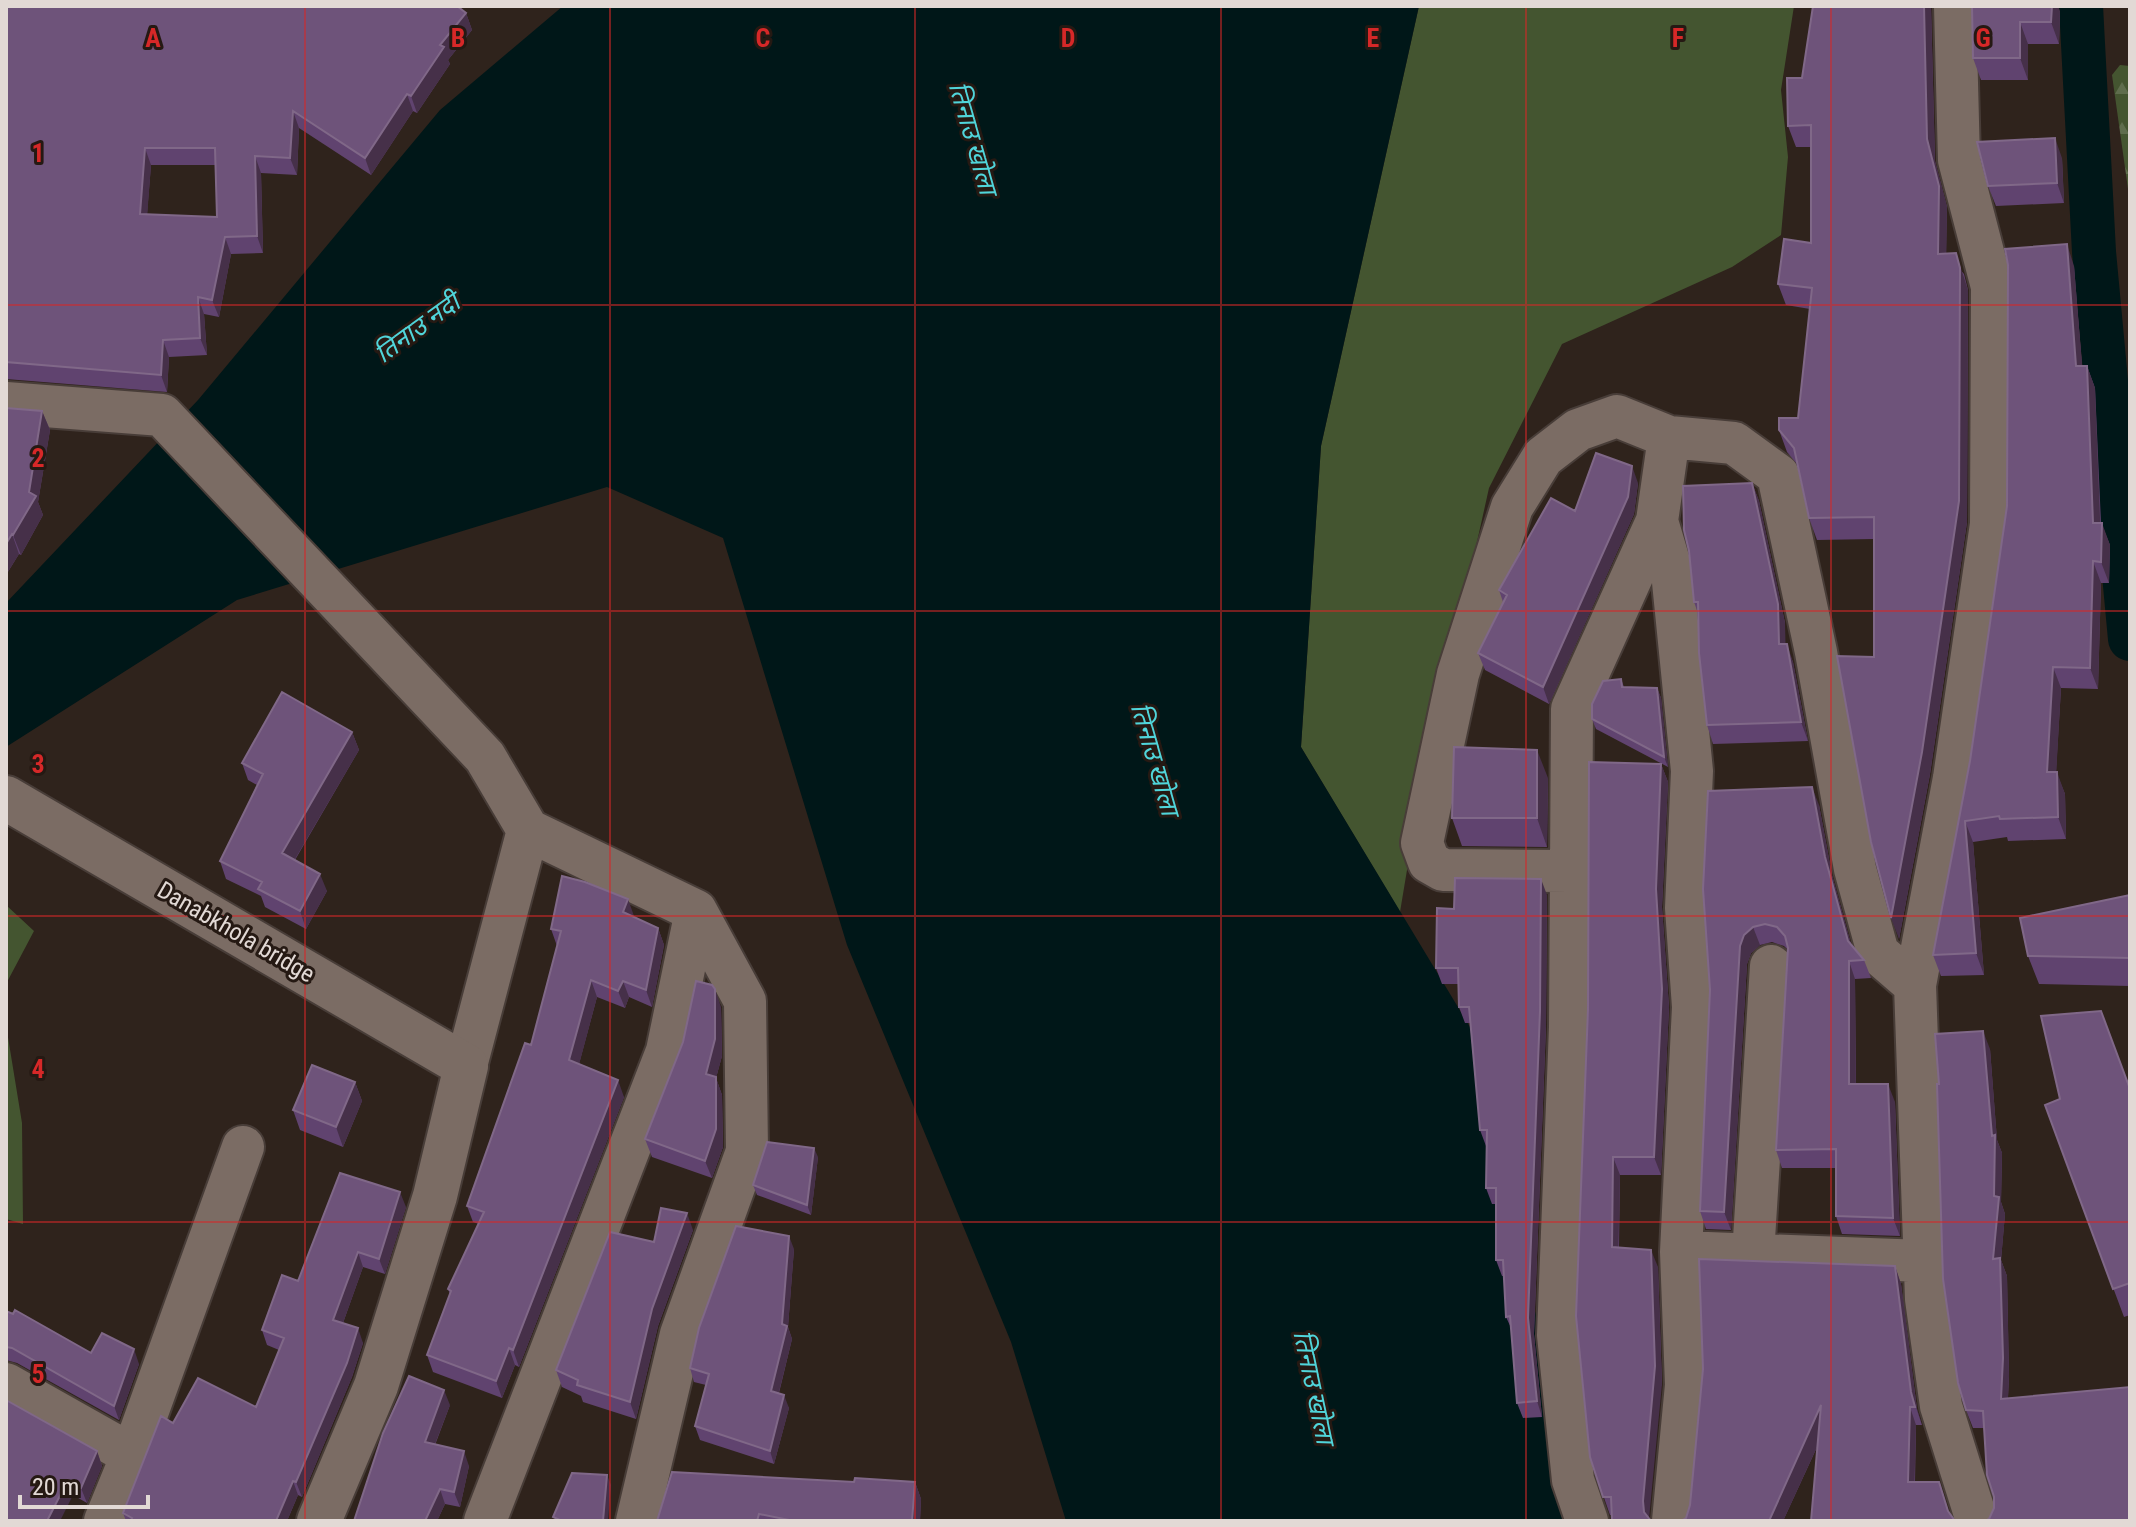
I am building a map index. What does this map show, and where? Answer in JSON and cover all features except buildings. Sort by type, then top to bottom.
[{"type":"main road","name":"Danabkhola bridge","points":[[6,798],[466,1066]]},
{"type":"main road","points":[[319,1521],[376,1386],[435,1196],[466,1066]]},
{"type":"street","points":[[1955,6],[1959,160],[1992,287],[1991,524],[1954,778],[1915,985],[1923,1261],[1941,1406],[1977,1521]]},
{"type":"street","points":[[6,403],[162,415],[485,757],[528,830],[696,911],[745,1001],[747,1151],[681,1334],[637,1521]]},
{"type":"street","points":[[1571,871],[1443,870],[1429,862],[1422,843],[1458,674],[1512,507],[1543,457],[1578,430],[1617,416],[1669,437],[1734,443],[1778,475],[1816,652],[1855,869],[1878,953],[1915,985]]},
{"type":"street","points":[[1587,1521],[1573,1480],[1558,1335],[1570,1027],[1572,709],[1657,521],[1669,437]]},
{"type":"street","points":[[1657,521],[1672,572],[1692,771],[1686,908],[1693,1007],[1681,1252],[1686,1385],[1673,1521]]},
{"type":"street","points":[[466,1066],[528,830]]},
{"type":"street","points":[[485,1521],[667,1051],[696,911]]},
{"type":"street","points":[[1753,1255],[1771,966]]},
{"type":"street","points":[[105,1521],[132,1455],[243,1147]]},
{"type":"street","points":[[1681,1252],[1923,1261]]},
{"type":"street","points":[[6,1384],[132,1455]]},
{"type":"green space","points":[[1419,6],[1794,6],[1781,90],[1788,157],[1781,235],[1732,267],[1562,344],[1489,488],[1416,816],[1400,912],[1301,747],[1321,446]]},
{"type":"green space","points":[[2120,65],[2130,66],[2130,203],[2112,75]]},
{"type":"green space","points":[[6,905],[34,931],[6,984]]},
{"type":"green space","points":[[6,1025],[22,1123],[23,1224],[6,1219]]},
{"type":"water","points":[[563,6],[1419,6],[1321,446],[1301,747],[1473,1032],[1567,1455],[1577,1521],[1066,1521],[1011,1342],[847,945],[723,538],[607,487],[237,600],[6,747],[6,603],[198,400],[440,110]]},
{"type":"waterway","points":[[2081,6],[2094,252],[2130,639]]},
{"type":"water label","name":"तिनाउ खोला","points":[[973,138]]},
{"type":"water label","name":"तिनाउ नदी","points":[[417,328]]},
{"type":"water label","name":"तिनाउ खोला","points":[[1155,759]]},
{"type":"water label","name":"तिनाउ खोला","points":[[1314,1387]]}]
